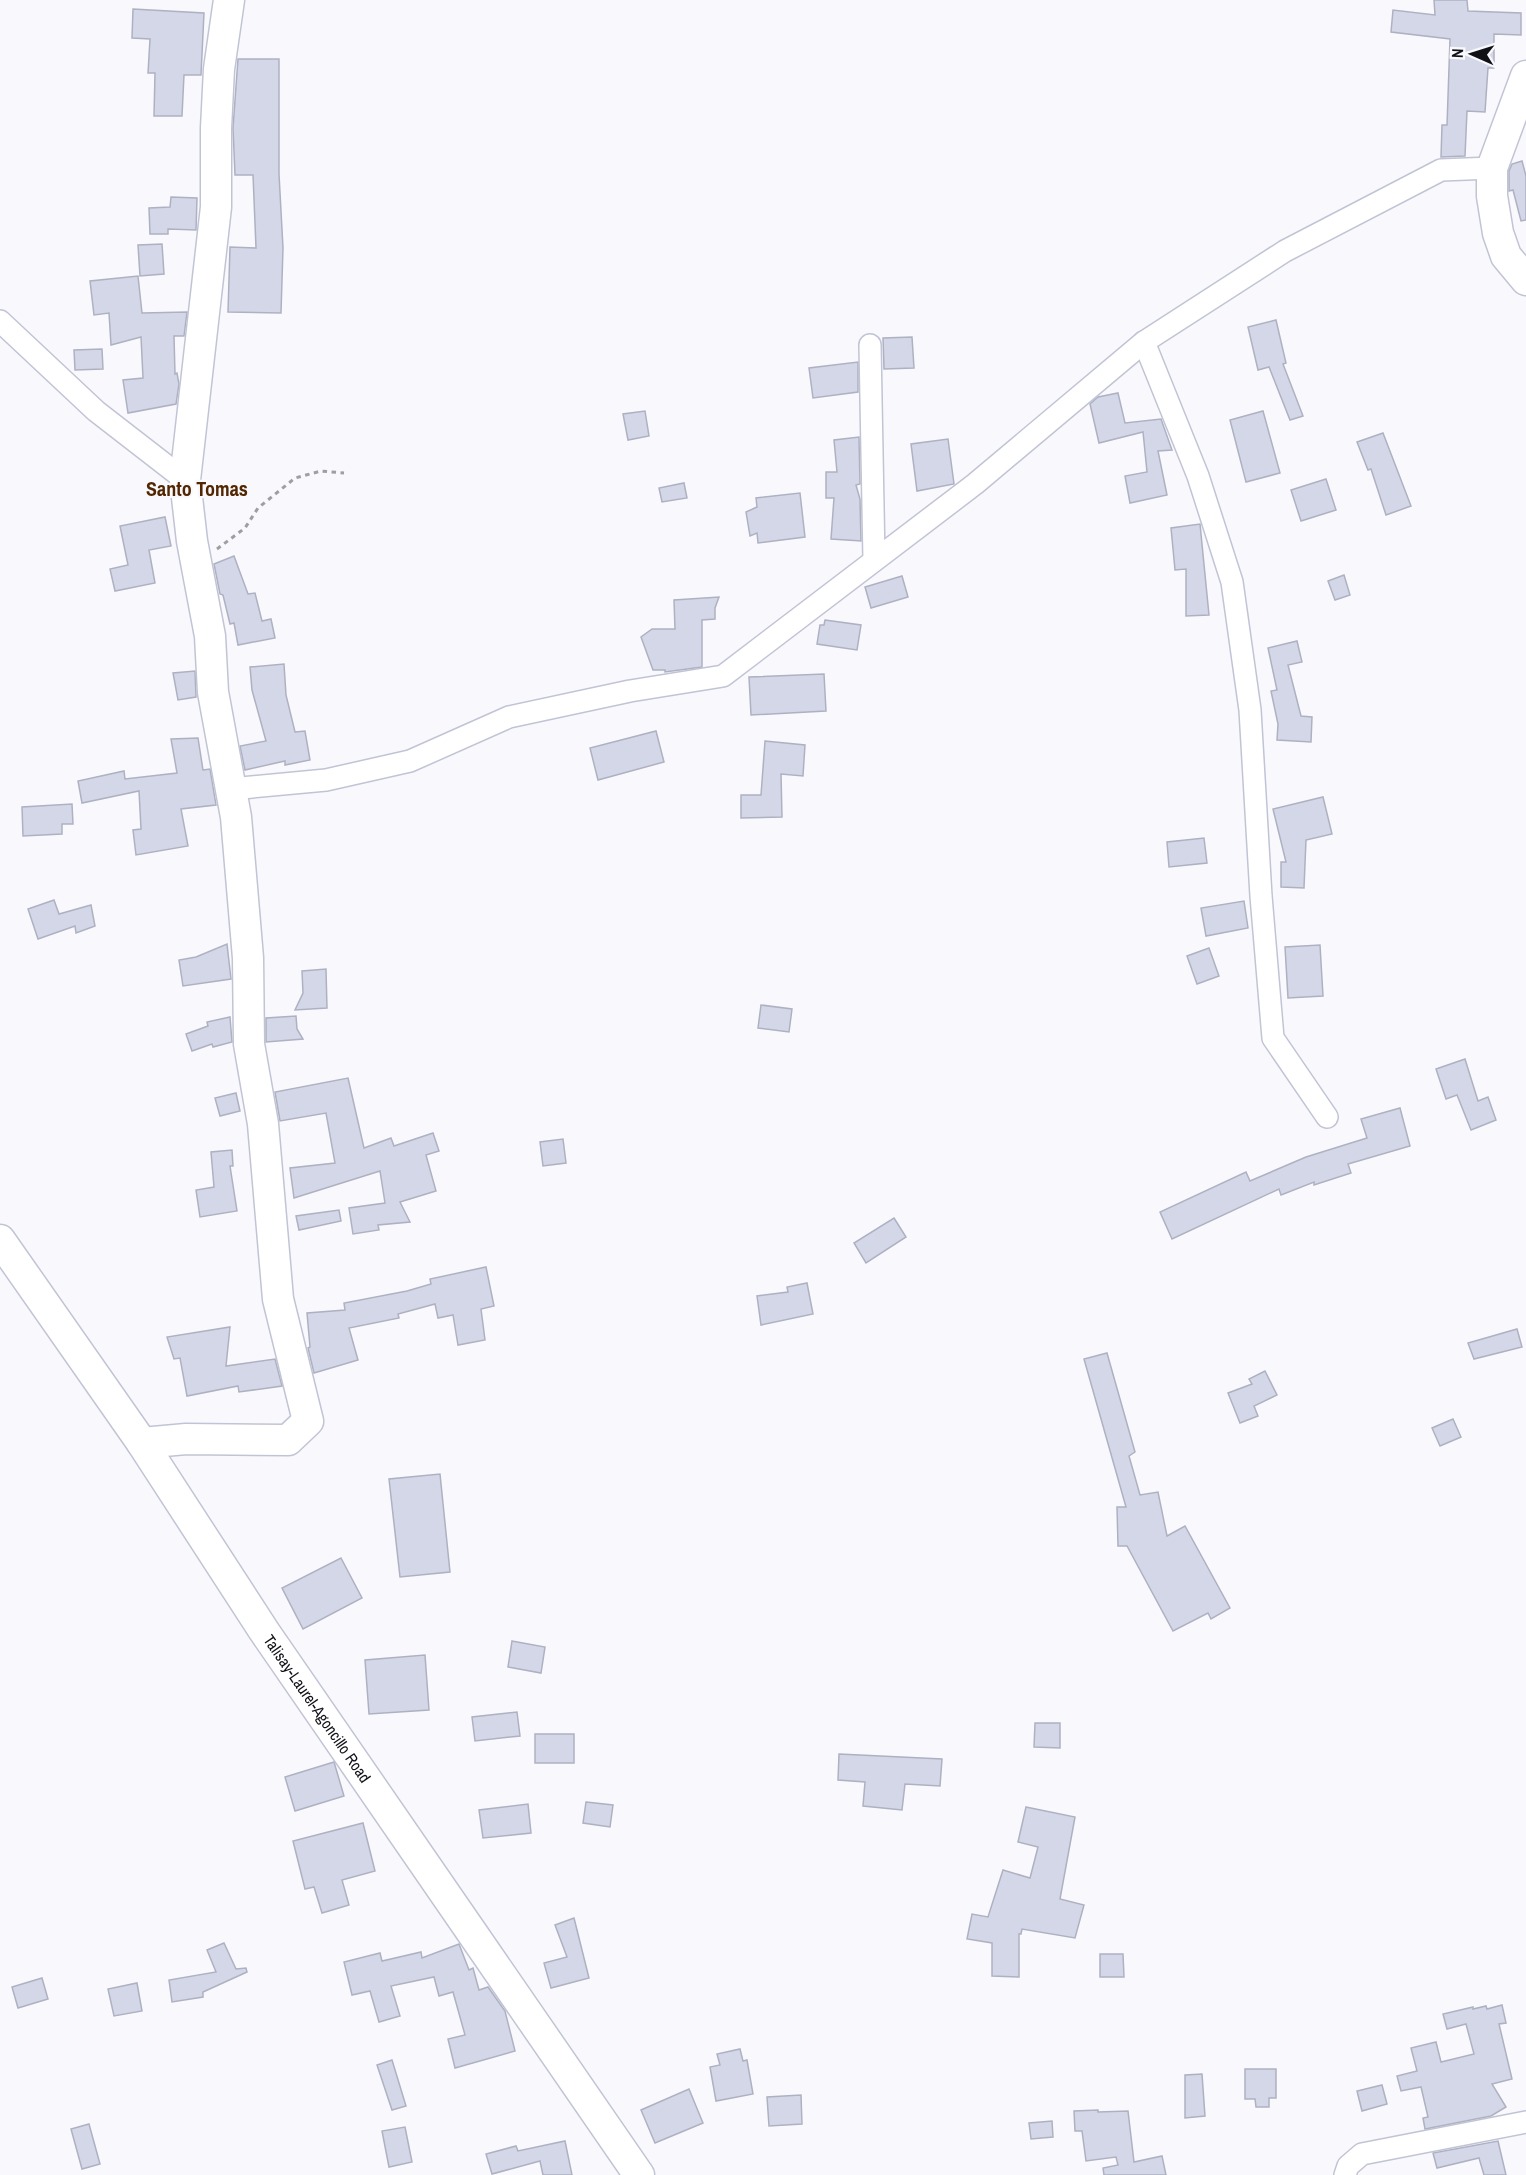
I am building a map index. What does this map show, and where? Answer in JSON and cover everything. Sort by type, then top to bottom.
[{"type":"street","points":[[141,1443],[186,1439],[288,1440],[308,1421],[278,1299],[263,1124],[249,1044],[248,958],[236,817],[213,692],[210,636],[196,565],[185,480],[216,207],[219,69],[229,0]]},
{"type":"street","points":[[1526,76],[1491,168],[1492,196],[1498,233],[1506,256],[1526,280]]},
{"type":"street","points":[[231,789],[326,780],[410,761],[509,717],[630,691],[723,676],[975,484],[1144,342],[1285,251],[1441,170],[1491,168]]},
{"type":"street","points":[[0,321],[96,411],[185,480]]},
{"type":"street","points":[[1144,342],[1198,476],[1232,582],[1250,710],[1261,896],[1274,1038],[1327,1117]]},
{"type":"street","points":[[870,345],[874,560]]},
{"type":"street","name":"Talisay-Laurel-Agoncillo Road","points":[[0,1240],[141,1443],[264,1631],[639,2175]]},
{"type":"street","points":[[1346,2175],[1348,2166],[1362,2154],[1526,2122]]},
{"type":"path","points":[[196,565],[245,528],[258,508],[295,478],[321,471],[344,473]]},
{"type":"building","points":[[1434,0],[1467,0],[1468,11],[1521,13],[1521,35],[1494,34],[1494,68],[1488,68],[1485,112],[1467,111],[1465,156],[1441,157],[1442,125],[1447,125],[1450,39],[1391,32],[1393,10],[1435,15]]},
{"type":"building","points":[[133,9],[204,13],[201,75],[184,75],[182,116],[154,116],[155,73],[148,73],[150,39],[132,38]]},
{"type":"building","points":[[238,59],[279,59],[279,174],[283,248],[281,313],[228,312],[230,247],[256,248],[253,175],[235,175],[233,128]]},
{"type":"building","points":[[1522,161],[1526,176],[1526,220],[1521,221],[1513,190],[1509,191],[1509,171],[1512,164]]},
{"type":"building","points":[[171,197],[197,198],[196,230],[168,229],[168,234],[150,234],[149,208],[170,207]]},
{"type":"building","points":[[162,244],[164,274],[140,276],[138,245]]},
{"type":"building","points":[[138,276],[142,313],[187,312],[184,336],[174,336],[175,374],[177,373],[179,384],[176,404],[128,413],[123,380],[143,378],[141,337],[111,345],[109,313],[94,315],[90,281]]},
{"type":"building","points":[[1276,320],[1286,363],[1283,364],[1303,416],[1290,420],[1269,367],[1258,370],[1248,327]]},
{"type":"building","points":[[912,337],[914,368],[884,369],[883,338]]},
{"type":"building","points":[[102,349],[103,369],[75,370],[74,350]]},
{"type":"building","points":[[858,362],[858,392],[813,398],[809,368]]},
{"type":"building","points":[[1118,393],[1125,423],[1161,419],[1172,450],[1158,451],[1167,495],[1130,503],[1125,476],[1147,472],[1143,432],[1099,443],[1090,404],[1098,397]]},
{"type":"building","points":[[645,411],[649,436],[628,440],[623,414]]},
{"type":"building","points":[[1263,411],[1280,473],[1246,482],[1230,420]]},
{"type":"building","points":[[1383,433],[1411,506],[1386,515],[1371,469],[1368,470],[1357,442]]},
{"type":"building","points":[[859,437],[860,484],[856,485],[860,499],[861,541],[831,539],[834,498],[826,498],[826,472],[837,472],[834,440]]},
{"type":"building","points":[[948,439],[954,484],[917,491],[911,444]]},
{"type":"building","points":[[1326,479],[1336,510],[1301,521],[1291,490]]},
{"type":"building","points":[[684,483],[687,498],[662,502],[659,488]]},
{"type":"building","points":[[800,493],[805,537],[758,543],[757,533],[750,536],[746,512],[757,507],[756,498]]},
{"type":"building","points":[[165,517],[171,546],[149,550],[155,583],[115,591],[110,569],[128,565],[120,526]]},
{"type":"building","points":[[1200,524],[1209,615],[1186,616],[1186,569],[1175,570],[1171,528]]},
{"type":"building","points":[[234,556],[248,594],[255,593],[262,621],[271,619],[275,638],[238,645],[234,623],[230,624],[223,595],[220,594],[214,564]]},
{"type":"building","points":[[1344,575],[1350,595],[1335,600],[1328,581]]},
{"type":"building","points":[[902,576],[908,597],[871,608],[865,587]]},
{"type":"building","points":[[719,597],[715,608],[715,619],[702,620],[702,667],[665,672],[665,670],[653,670],[641,637],[652,629],[675,629],[674,600]]},
{"type":"building","points":[[825,620],[861,625],[857,650],[817,644],[820,625],[824,625]]},
{"type":"building","points":[[1297,641],[1302,662],[1288,665],[1301,716],[1312,717],[1311,742],[1277,740],[1278,724],[1271,691],[1277,690],[1268,648]]},
{"type":"building","points":[[284,664],[286,695],[295,732],[305,731],[310,760],[285,765],[285,761],[245,770],[240,746],[266,741],[252,690],[250,667]]},
{"type":"building","points":[[195,671],[196,697],[178,700],[173,673]]},
{"type":"building","points":[[824,674],[826,711],[751,715],[749,677]]},
{"type":"building","points":[[656,731],[664,762],[598,780],[590,748]]},
{"type":"building","points":[[198,738],[203,770],[210,769],[216,805],[181,809],[188,846],[136,855],[133,830],[141,829],[139,791],[82,803],[78,781],[124,771],[125,779],[177,773],[171,739]]},
{"type":"building","points":[[765,741],[805,745],[803,776],[781,774],[782,817],[741,818],[741,795],[761,795]]},
{"type":"building","points":[[1323,797],[1332,834],[1306,840],[1304,888],[1281,887],[1281,862],[1286,862],[1273,809]]},
{"type":"building","points":[[72,804],[73,824],[62,824],[62,834],[23,836],[22,807]]},
{"type":"building","points":[[1204,838],[1207,863],[1169,867],[1167,842]]},
{"type":"building","points":[[54,900],[59,914],[91,905],[95,926],[76,933],[75,926],[38,939],[28,909]]},
{"type":"building","points":[[1244,901],[1248,928],[1206,936],[1201,908]]},
{"type":"building","points":[[227,944],[231,979],[183,986],[179,960],[196,957]]},
{"type":"building","points":[[1320,945],[1323,996],[1288,998],[1285,947]]},
{"type":"building","points":[[1209,948],[1219,976],[1197,984],[1187,956]]},
{"type":"building","points":[[326,969],[327,1008],[295,1010],[303,993],[302,971]]},
{"type":"building","points":[[761,1005],[792,1009],[789,1032],[758,1028]]},
{"type":"building","points":[[296,1016],[297,1029],[303,1039],[266,1042],[266,1018]]},
{"type":"building","points":[[230,1017],[232,1042],[213,1047],[212,1044],[192,1051],[186,1034],[208,1026],[207,1022]]},
{"type":"building","points":[[1465,1059],[1478,1101],[1488,1097],[1496,1120],[1471,1130],[1457,1095],[1446,1099],[1436,1069]]},
{"type":"building","points":[[348,1078],[364,1148],[391,1138],[394,1146],[433,1133],[439,1151],[426,1155],[436,1191],[400,1202],[410,1222],[378,1225],[379,1230],[353,1234],[349,1208],[385,1203],[380,1171],[294,1198],[290,1168],[335,1163],[326,1113],[280,1121],[275,1092]]},
{"type":"building","points":[[236,1093],[240,1111],[220,1116],[215,1098]]},
{"type":"building","points":[[1400,1108],[1410,1146],[1348,1164],[1351,1173],[1314,1185],[1314,1182],[1281,1195],[1279,1189],[1172,1239],[1160,1212],[1246,1172],[1250,1181],[1306,1157],[1367,1138],[1361,1119]]},
{"type":"building","points":[[563,1139],[566,1163],[543,1166],[540,1142]]},
{"type":"building","points":[[232,1150],[233,1166],[230,1166],[237,1211],[200,1217],[196,1190],[214,1187],[211,1152]]},
{"type":"building","points":[[339,1210],[341,1221],[299,1230],[296,1216]]},
{"type":"building","points":[[894,1218],[906,1237],[866,1263],[854,1243]]},
{"type":"building","points":[[486,1267],[494,1306],[481,1309],[485,1340],[458,1345],[453,1315],[438,1318],[435,1304],[398,1314],[399,1318],[349,1328],[358,1360],[314,1373],[308,1348],[310,1347],[307,1313],[345,1310],[344,1303],[407,1291],[431,1284],[430,1279]]},
{"type":"building","points":[[807,1283],[813,1314],[761,1325],[757,1296],[788,1292],[787,1287]]},
{"type":"building","points":[[230,1327],[226,1366],[275,1359],[282,1386],[239,1392],[238,1386],[187,1396],[180,1358],[174,1359],[167,1337]]},
{"type":"building","points":[[1517,1329],[1522,1347],[1474,1359],[1468,1343]]},
{"type":"building","points":[[1107,1353],[1135,1452],[1129,1456],[1140,1495],[1158,1492],[1167,1536],[1185,1526],[1230,1608],[1211,1619],[1208,1613],[1173,1631],[1127,1546],[1118,1546],[1117,1507],[1126,1507],[1084,1359]]},
{"type":"building","points":[[1265,1371],[1277,1395],[1254,1406],[1258,1416],[1240,1423],[1228,1393],[1252,1384],[1249,1379]]},
{"type":"building","points":[[1453,1419],[1461,1437],[1440,1446],[1432,1428]]},
{"type":"building","points":[[440,1474],[450,1572],[400,1577],[389,1479]]},
{"type":"building","points":[[341,1558],[362,1598],[303,1629],[282,1588]]},
{"type":"building","points":[[512,1641],[545,1647],[541,1673],[508,1667]]},
{"type":"building","points":[[425,1655],[429,1710],[369,1714],[365,1660]]},
{"type":"building","points":[[517,1712],[520,1736],[475,1741],[472,1717]]},
{"type":"building","points":[[1035,1723],[1060,1723],[1060,1748],[1034,1747]]},
{"type":"building","points":[[535,1734],[574,1734],[574,1763],[535,1763]]},
{"type":"building","points":[[839,1754],[942,1759],[940,1786],[905,1784],[902,1810],[863,1806],[865,1782],[838,1780]]},
{"type":"building","points":[[334,1762],[344,1796],[295,1811],[285,1777]]},
{"type":"building","points":[[586,1802],[613,1805],[610,1827],[583,1823]]},
{"type":"building","points":[[528,1804],[531,1833],[483,1838],[479,1810]]},
{"type":"building","points":[[1026,1807],[1075,1817],[1060,1899],[1084,1905],[1075,1938],[1022,1929],[1019,1934],[1019,1977],[992,1976],[992,1943],[967,1939],[972,1914],[988,1917],[1003,1870],[1030,1878],[1038,1847],[1018,1842]]},
{"type":"building","points":[[363,1823],[375,1871],[342,1880],[349,1905],[322,1913],[314,1887],[305,1889],[293,1841]]},
{"type":"building","points":[[574,1918],[589,1978],[551,1988],[544,1963],[567,1957],[555,1925]]},
{"type":"building","points":[[224,1943],[236,1969],[246,1968],[247,1972],[203,1992],[203,1997],[172,2002],[169,1980],[216,1972],[207,1950]]},
{"type":"building","points":[[459,1944],[469,1970],[473,1968],[479,1990],[488,1987],[505,2011],[515,2051],[455,2068],[448,2039],[465,2035],[453,1992],[439,1996],[434,1977],[391,1986],[400,2016],[379,2022],[370,1991],[352,1995],[344,1962],[380,1953],[382,1961],[421,1952],[422,1958]]},
{"type":"building","points":[[1100,1954],[1123,1954],[1124,1977],[1100,1977]]},
{"type":"building","points":[[42,1978],[48,1999],[18,2008],[12,1987]]},
{"type":"building","points":[[137,1983],[142,2011],[114,2016],[108,1989]]},
{"type":"building","points":[[1502,2005],[1506,2023],[1499,2024],[1512,2079],[1492,2084],[1506,2107],[1491,2116],[1425,2129],[1423,2118],[1428,2117],[1421,2087],[1401,2091],[1397,2076],[1417,2071],[1411,2048],[1436,2042],[1441,2062],[1474,2054],[1466,2024],[1447,2029],[1443,2014],[1473,2007],[1473,2009],[1486,2006],[1487,2009]]},
{"type":"building","points":[[740,2049],[743,2061],[747,2060],[753,2094],[716,2101],[710,2067],[720,2065],[717,2054]]},
{"type":"building","points":[[392,2060],[406,2106],[392,2110],[377,2065]]},
{"type":"building","points":[[1245,2069],[1276,2069],[1276,2098],[1269,2098],[1269,2107],[1256,2107],[1255,2099],[1245,2099]]},
{"type":"building","points":[[1202,2074],[1205,2116],[1185,2118],[1185,2075]]},
{"type":"building","points":[[1382,2085],[1387,2104],[1362,2111],[1357,2091]]},
{"type":"building","points":[[689,2089],[703,2123],[655,2143],[641,2110]]},
{"type":"building","points":[[801,2095],[802,2124],[769,2126],[767,2097]]},
{"type":"building","points":[[1098,2110],[1098,2112],[1128,2111],[1134,2162],[1162,2156],[1166,2175],[1104,2175],[1103,2168],[1118,2165],[1116,2157],[1086,2161],[1082,2131],[1075,2131],[1074,2111]]},
{"type":"building","points":[[1052,2121],[1053,2137],[1031,2139],[1029,2123]]},
{"type":"building","points":[[89,2124],[100,2164],[82,2169],[71,2129]]},
{"type":"building","points":[[405,2127],[412,2162],[389,2167],[382,2131]]},
{"type":"building","points":[[565,2141],[572,2175],[543,2175],[540,2161],[492,2174],[486,2154],[516,2146],[518,2151]]},
{"type":"building","points":[[1498,2141],[1506,2175],[1484,2175],[1479,2158],[1437,2168],[1433,2153]]},
{"type":"district","name":"Santo Tomas","points":[[197,489]]}]
